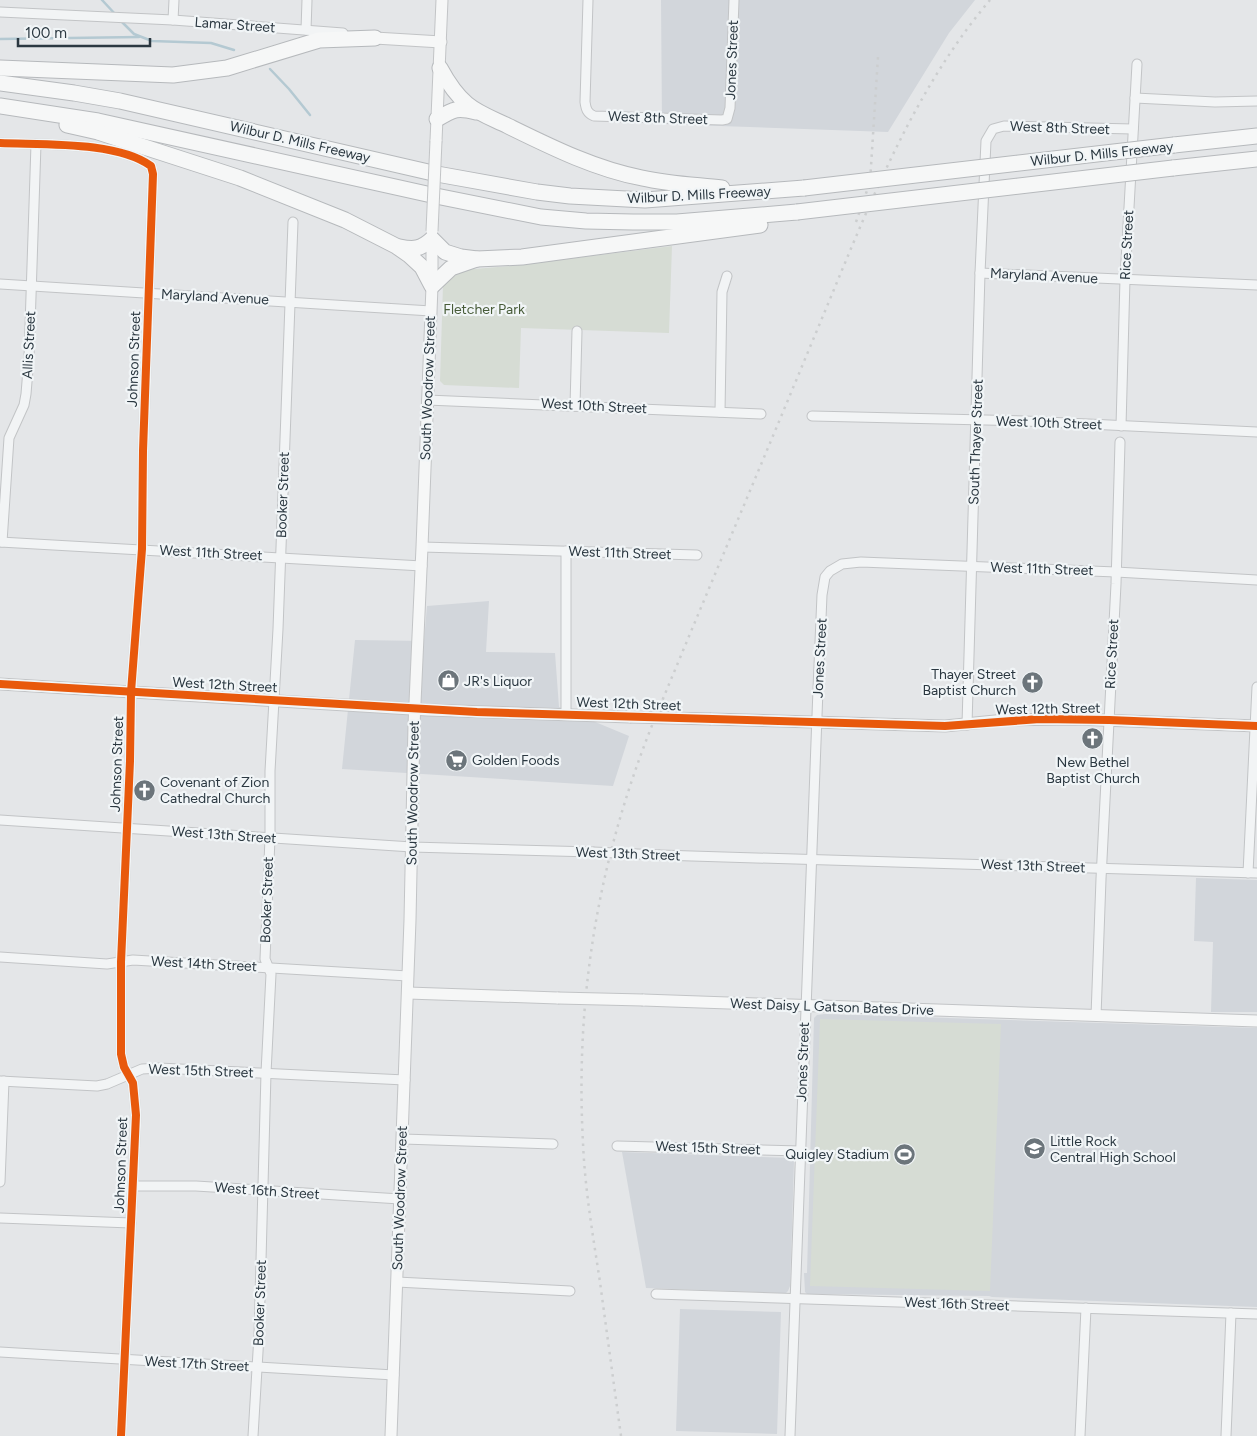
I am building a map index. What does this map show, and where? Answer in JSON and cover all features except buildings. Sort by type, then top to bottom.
[{"type":"highway","points":[[0,68],[173,75],[227,68],[319,40],[376,38]]},
{"type":"highway","points":[[440,68],[450,86],[465,103],[480,112],[560,150],[611,170],[668,183],[771,191]]},
{"type":"highway","name":"Wilbur D. Mills Freeway","points":[[0,83],[120,101],[437,174],[537,192],[570,196],[645,200],[804,188],[1257,136]]},
{"type":"highway","points":[[0,108],[98,132],[240,178],[345,220],[396,246],[418,262],[432,286],[451,268],[477,259]]},
{"type":"highway","name":"Wilbur D. Mills Freeway","points":[[0,108],[98,121],[436,196],[541,216],[586,221],[642,222],[797,216],[868,204],[1257,160]]},
{"type":"highway","points":[[437,119],[451,110],[480,112]]},
{"type":"highway","points":[[396,246],[418,249],[425,246],[432,235],[448,254],[477,259],[551,254],[797,216]]},
{"type":"main road","name":"South Woodrow Street","points":[[391,1436],[408,993],[415,709],[422,566],[432,286],[432,235],[442,0]]},
{"type":"main road","name":"Lamar Street","points":[[376,38],[440,42]]},
{"type":"main road","name":"West 12th Street","points":[[0,684],[415,709],[566,715],[967,725],[1005,720],[1109,720],[1256,726]]},
{"type":"main road","name":"West Daisy L Gatson Bates Drive","points":[[408,993],[1257,1021]]},
{"type":"street","points":[[173,20],[174,0]]},
{"type":"street","points":[[306,30],[307,0]]},
{"type":"street","name":"West 8th Street","points":[[588,0],[585,102],[586,109],[590,114],[594,116],[727,119]]},
{"type":"street","name":"Jones Street","points":[[727,119],[730,108],[734,0]]},
{"type":"street","name":"Lamar Street","points":[[0,12],[173,20],[199,24],[306,30],[376,38]]},
{"type":"street","name":"Rice Street","points":[[1121,426],[1125,279],[1137,64]]},
{"type":"street","points":[[1135,98],[1215,102],[1257,101]]},
{"type":"street","name":"West 8th Street","points":[[990,133],[996,127],[1004,126],[1133,129]]},
{"type":"street","name":"South Thayer Street","points":[[967,725],[980,273],[985,148],[990,133]]},
{"type":"street","points":[[0,143],[36,144]]},
{"type":"street","name":"Johnson Street","points":[[36,144],[99,149],[141,160],[151,166],[153,174],[143,451],[142,550],[131,692],[130,761],[121,962],[121,1054],[124,1068],[133,1083],[136,1115],[121,1436]]},
{"type":"street","name":"Allis Street","points":[[1,542],[9,438],[24,405],[26,394],[36,144]]},
{"type":"street","name":"Booker Street","points":[[253,1436],[271,974],[265,959],[273,701],[281,558],[293,222]]},
{"type":"street","name":"Maryland Avenue","points":[[980,273],[1257,285]]},
{"type":"street","points":[[720,412],[722,292],[727,276]]},
{"type":"street","name":"Maryland Avenue","points":[[0,284],[430,311]]},
{"type":"street","points":[[575,406],[577,331]]},
{"type":"street","name":"West 10th Street","points":[[427,400],[761,414]]},
{"type":"street","name":"West 10th Street","points":[[812,416],[976,420],[1257,432]]},
{"type":"street","name":"Rice Street","points":[[1096,1016],[1120,442]]},
{"type":"street","name":"West 11th Street","points":[[1,542],[422,566]]},
{"type":"street","name":"West 11th Street","points":[[422,547],[697,555]]},
{"type":"street","points":[[566,551],[566,715]]},
{"type":"street","name":"West 11th Street","points":[[830,571],[842,564],[861,562],[1116,572],[1257,580]]},
{"type":"street","name":"Jones Street","points":[[790,1436],[822,595],[825,577],[830,571]]},
{"type":"street","points":[[1253,873],[1257,688]]},
{"type":"street","name":"West 13th Street","points":[[0,820],[412,847],[1253,873]]},
{"type":"street","name":"West 14th Street","points":[[0,957],[107,964],[133,960],[408,976]]},
{"type":"street","name":"West 15th Street","points":[[2,1081],[97,1086],[129,1076],[142,1069],[159,1068],[405,1080]]},
{"type":"street","points":[[0,1182],[2,1081]]},
{"type":"street","points":[[403,1139],[553,1144]]},
{"type":"street","name":"West 15th Street","points":[[617,1146],[800,1151]]},
{"type":"street","name":"West 16th Street","points":[[133,1186],[196,1186],[400,1199]]},
{"type":"street","points":[[0,1218],[131,1223]]},
{"type":"street","points":[[397,1282],[570,1291]]},
{"type":"street","name":"West 16th Street","points":[[656,1294],[1257,1314]]},
{"type":"street","points":[[1080,1436],[1086,1308]]},
{"type":"street","points":[[1226,1436],[1231,1312]]},
{"type":"street","name":"West 17th Street","points":[[0,1352],[394,1375]]},
{"type":"shaded area","points":[[661,0],[975,0],[949,33],[888,132],[662,124]]},
{"type":"shaded area","points":[[489,601],[486,652],[555,653],[559,707],[629,736],[613,786],[342,769],[355,640],[424,641],[427,606]]},
{"type":"shaded area","points":[[1196,878],[1257,880],[1257,1012],[1211,1012],[1213,942],[1194,941]]},
{"type":"shaded area","name":"Little Rock Central High School","points":[[817,1015],[1257,1028],[1257,1307],[989,1296],[807,1294],[805,1292],[804,1273],[807,1273],[814,1018]]},
{"type":"shaded area","points":[[622,1152],[792,1158],[794,1161],[792,1229],[790,1286],[788,1291],[781,1293],[646,1288]]},
{"type":"shaded area","points":[[680,1309],[781,1312],[777,1434],[676,1431]]},
{"type":"green space","name":"Fletcher Park","points":[[672,246],[669,333],[521,328],[519,388],[444,385],[440,381],[443,285],[462,270],[511,266]]},
{"type":"green space","name":"Quigley Stadium","points":[[820,1019],[1001,1024],[990,1291],[810,1286]]},
{"type":"waterway","points":[[102,0],[116,15]]},
{"type":"waterway","points":[[121,21],[134,34],[152,41],[211,43],[234,50]]},
{"type":"waterway","points":[[0,39],[139,37]]},
{"type":"waterway","points":[[270,69],[310,115]]},
{"type":"railway","points":[[621,1436],[586,1178],[582,1088],[583,1034],[595,927],[619,822],[655,718],[870,204],[890,160],[935,77],[961,37],[990,0]]},
{"type":"railway","points":[[856,222],[870,182],[878,57]]},
{"type":"cycle path","points":[[0,143],[78,146],[119,152],[151,166],[153,174],[143,451],[142,549],[131,692],[130,761],[121,962],[121,1054],[124,1067],[133,1083],[136,1115],[121,1436]]},
{"type":"cycle path","points":[[0,684],[477,712],[945,726],[1040,719],[1257,726]]},
{"type":"place","name":"JR's Liquor","points":[[448,681]]},
{"type":"place","name":"Thayer Street Baptist Church","points":[[1032,682]]},
{"type":"place","name":"New Bethel Baptist Church","points":[[1093,739]]},
{"type":"place","name":"Golden Foods","points":[[456,760]]},
{"type":"place","name":"Covenant of Zion Cathedral Church","points":[[144,790]]},
{"type":"place","name":"Little Rock Central High School","points":[[1034,1149]]},
{"type":"place","name":"Quigley Stadium","points":[[905,1154]]}]
